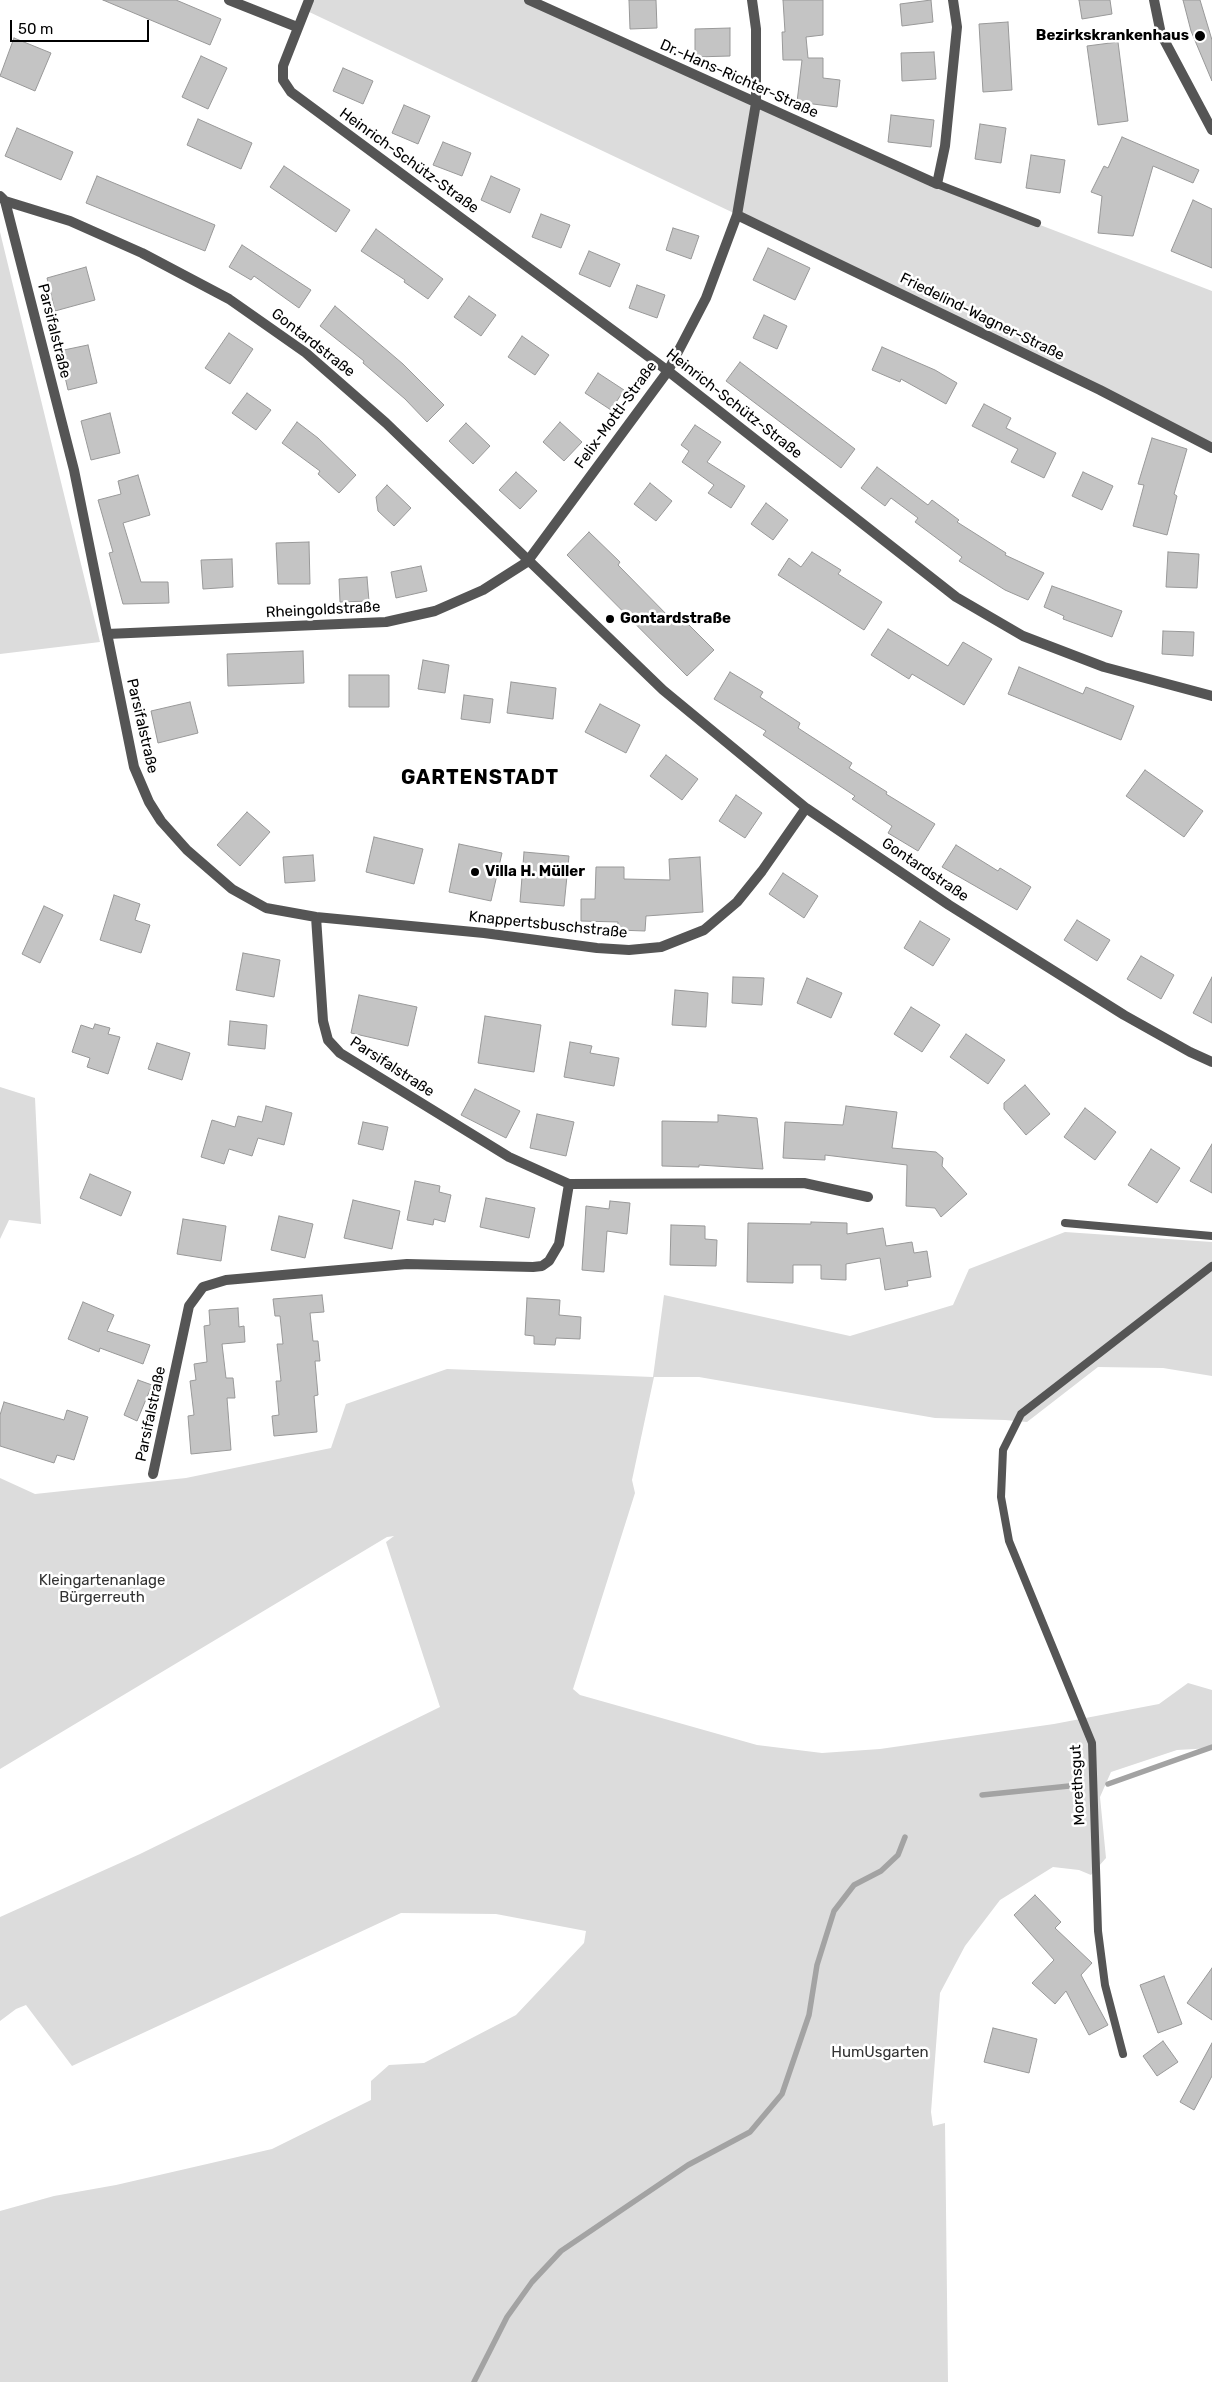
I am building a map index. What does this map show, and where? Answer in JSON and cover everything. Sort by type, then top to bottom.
[{"type":"street","points":[[229,0],[297,28],[309,0]]},
{"type":"street","name":"Dr.-Hans-Richter-Straße","points":[[529,0],[936,184]]},
{"type":"street","name":"Felix-Mottl-Straße","points":[[527,562],[668,371],[706,298],[737,215],[756,103],[756,29],[752,0]]},
{"type":"street","points":[[936,184],[945,146],[957,26],[953,0]]},
{"type":"street","points":[[1154,0],[1161,34],[1212,130]]},
{"type":"street","name":"Heinrich-Schütz-Straße","points":[[297,28],[283,66],[283,80],[291,92],[668,371],[956,598],[1032,640],[1104,667],[1212,696]]},
{"type":"street","name":"Gontardstraße","points":[[2,198],[70,221],[142,253],[229,299],[306,353],[372,411],[527,562],[663,690],[806,808],[958,911],[1124,1015],[1190,1052],[1212,1062]]},
{"type":"street","name":"Parsifalstraße","points":[[2,198],[74,470],[134,767],[149,802],[162,821],[188,850],[215,875],[250,901],[266,908],[316,917],[323,1021],[328,1040],[340,1053],[509,1157],[569,1184],[804,1183],[868,1197]]},
{"type":"street","name":"Friedelind-Wagner-Straße","points":[[737,215],[1082,382],[1212,448]]},
{"type":"street","name":"Rheingoldstraße","points":[[107,634],[328,626],[386,622],[435,611],[482,590],[527,562]]},
{"type":"street","name":"Knappertsbuschstraße","points":[[316,917],[484,933],[597,948],[629,950],[661,947],[704,930],[737,902],[762,871],[806,808]]},
{"type":"street","name":"Parsifalstraße","points":[[153,1474],[189,1306],[203,1287],[226,1280],[407,1264],[542,1266],[549,1261],[559,1244],[569,1184]]},
{"type":"lane","points":[[936,184],[1037,223]]},
{"type":"lane","points":[[1065,1223],[1212,1236]]},
{"type":"lane","name":"Morethsgut","points":[[1123,2054],[1105,1985],[1098,1931],[1092,1743],[1009,1541],[1001,1497],[1002,1450],[1021,1414],[1212,1266]]},
{"type":"green space","points":[[310,0],[528,0],[936,185],[1212,291],[1212,447],[738,215],[305,10]]},
{"type":"green space","points":[[0,232],[100,642],[0,654]]},
{"type":"green space","points":[[0,1087],[35,1098],[41,1224],[9,1220],[0,1239]]},
{"type":"green space","points":[[1065,1232],[1212,1242],[1212,1376],[1163,1368],[1098,1367],[1027,1422],[935,1418],[699,1377],[654,1377],[632,1480],[635,1493],[573,1689],[580,1695],[757,1745],[822,1753],[880,1749],[1054,1724],[1159,1704],[1188,1683],[1212,1690],[1212,1748],[1177,1750],[1111,1772],[1100,1797],[1106,1858],[1091,1875],[1079,1870],[1053,1867],[1000,1900],[965,1946],[940,1993],[931,2112],[933,2126],[945,2123],[948,2382],[0,2382],[0,2211],[54,2196],[116,2185],[272,2149],[371,2100],[371,2081],[389,2065],[424,2063],[516,2015],[584,1943],[586,1931],[496,1914],[401,1913],[72,2066],[26,2005],[16,2009],[0,2021],[0,1917],[140,1854],[440,1707],[386,1542],[394,1536],[387,1537],[0,1769],[0,1478],[35,1494],[186,1478],[331,1448],[346,1404],[447,1369],[653,1377],[664,1295],[850,1336],[953,1305],[969,1269]]},
{"type":"building","points":[[103,0],[176,0],[221,19],[210,45]]},
{"type":"building","points":[[629,0],[656,0],[657,28],[630,29]]},
{"type":"building","points":[[783,0],[823,0],[823,35],[806,37],[808,58],[823,58],[823,78],[840,80],[837,107],[797,102],[802,60],[783,60],[782,32],[785,32]]},
{"type":"building","points":[[931,0],[933,22],[902,26],[900,4]]},
{"type":"building","points":[[1079,0],[1110,0],[1112,14],[1082,19]]},
{"type":"building","name":"Bezirkskrankenhaus","points":[[1183,0],[1200,0],[1212,40],[1212,81],[1191,31]]},
{"type":"building","points":[[1008,22],[1012,90],[983,92],[979,24]]},
{"type":"building","points":[[730,28],[730,56],[695,57],[695,29]]},
{"type":"building","points":[[14,38],[51,53],[35,91],[0,76]]},
{"type":"building","points":[[1118,42],[1128,121],[1098,125],[1087,46]]},
{"type":"building","points":[[934,52],[936,79],[902,81],[901,53]]},
{"type":"building","points":[[201,56],[227,68],[208,109],[182,97]]},
{"type":"building","points":[[343,68],[373,81],[363,104],[333,91]]},
{"type":"building","points":[[404,105],[430,116],[418,144],[392,133]]},
{"type":"building","points":[[891,115],[934,120],[931,147],[888,142]]},
{"type":"building","points":[[198,119],[252,143],[241,169],[187,145]]},
{"type":"building","points":[[980,124],[1006,128],[1001,163],[975,159]]},
{"type":"building","points":[[17,128],[73,152],[61,180],[5,156]]},
{"type":"building","points":[[1122,137],[1199,170],[1193,183],[1153,166],[1133,236],[1098,233],[1102,196],[1091,192],[1104,166],[1108,168]]},
{"type":"building","points":[[443,142],[471,153],[462,176],[433,165]]},
{"type":"building","points":[[1031,155],[1065,160],[1060,193],[1026,188]]},
{"type":"building","points":[[284,166],[350,210],[336,232],[270,187]]},
{"type":"building","points":[[97,176],[215,225],[205,251],[86,203]]},
{"type":"building","points":[[491,176],[520,189],[510,213],[481,200]]},
{"type":"building","points":[[1193,200],[1212,209],[1212,268],[1171,251]]},
{"type":"building","points":[[541,214],[570,225],[561,248],[532,237]]},
{"type":"building","points":[[673,228],[699,236],[691,259],[666,250]]},
{"type":"building","points":[[376,229],[443,279],[428,299],[404,282],[405,280],[361,251]]},
{"type":"building","points":[[242,245],[311,290],[299,308],[254,276],[251,280],[229,267]]},
{"type":"building","points":[[768,248],[810,268],[795,300],[753,280]]},
{"type":"building","points":[[589,251],[620,264],[610,287],[579,274]]},
{"type":"building","points":[[86,267],[95,300],[55,311],[47,278]]},
{"type":"building","points":[[637,285],[665,295],[657,318],[629,308]]},
{"type":"building","points":[[469,296],[496,315],[481,336],[454,317]]},
{"type":"building","points":[[335,306],[403,364],[444,405],[427,422],[405,399],[363,363],[364,361],[320,326]]},
{"type":"building","points":[[764,315],[787,326],[777,349],[753,338]]},
{"type":"building","points":[[229,333],[253,349],[230,384],[205,368]]},
{"type":"building","points":[[522,336],[549,355],[535,375],[508,357]]},
{"type":"building","points":[[88,345],[97,383],[68,390],[59,351]]},
{"type":"building","points":[[882,347],[935,370],[957,383],[946,404],[901,379],[900,382],[872,370]]},
{"type":"building","points":[[740,362],[855,449],[841,468],[726,381]]},
{"type":"building","points":[[598,373],[624,390],[611,410],[585,393]]},
{"type":"building","points":[[247,393],[271,410],[256,430],[232,413]]},
{"type":"building","points":[[984,404],[1011,418],[1006,428],[1056,453],[1044,478],[1011,462],[1018,449],[972,426]]},
{"type":"building","points":[[110,413],[120,453],[91,460],[81,421]]},
{"type":"building","points":[[297,422],[318,438],[356,475],[339,493],[318,474],[320,471],[282,443]]},
{"type":"building","points":[[560,422],[582,442],[564,461],[543,442]]},
{"type":"building","points":[[466,423],[490,446],[473,464],[449,441]]},
{"type":"building","points":[[695,425],[721,442],[707,462],[745,486],[731,508],[708,493],[714,485],[682,462],[689,451],[681,445]]},
{"type":"building","points":[[1152,438],[1187,449],[1174,494],[1177,496],[1167,535],[1133,526],[1144,485],[1138,484]]},
{"type":"building","points":[[877,467],[928,505],[932,500],[959,520],[957,522],[1006,553],[1005,555],[1044,573],[1028,600],[1005,590],[959,561],[962,557],[915,522],[918,518],[891,498],[885,506],[861,488]]},
{"type":"building","points":[[516,472],[537,491],[520,509],[499,490]]},
{"type":"building","points":[[1083,472],[1113,486],[1102,510],[1072,496]]},
{"type":"building","points":[[138,475],[150,515],[123,523],[141,582],[168,582],[169,603],[123,604],[109,553],[113,552],[98,500],[121,494],[118,481]]},
{"type":"building","points":[[650,483],[672,501],[656,521],[634,504]]},
{"type":"building","points":[[387,485],[411,508],[394,526],[378,511],[376,497]]},
{"type":"building","points":[[766,503],[788,520],[773,540],[751,524]]},
{"type":"building","points":[[589,532],[620,562],[618,565],[674,622],[680,616],[714,650],[687,676],[567,555]]},
{"type":"building","points":[[309,542],[310,584],[278,584],[276,543]]},
{"type":"building","points":[[812,552],[841,570],[838,574],[882,602],[864,630],[778,575],[789,558],[801,567]]},
{"type":"building","points":[[1168,552],[1199,554],[1197,588],[1166,587]]},
{"type":"building","points":[[232,559],[233,587],[203,589],[201,560]]},
{"type":"building","points":[[421,566],[427,591],[396,598],[391,572]]},
{"type":"building","points":[[367,577],[369,601],[340,602],[339,579]]},
{"type":"building","points":[[1052,586],[1122,611],[1112,637],[1063,619],[1064,616],[1044,607]]},
{"type":"building","points":[[888,629],[948,666],[963,642],[992,659],[964,705],[912,674],[909,679],[871,655]]},
{"type":"building","points":[[1163,631],[1194,632],[1193,656],[1162,654]]},
{"type":"building","points":[[303,651],[304,683],[228,686],[227,654]]},
{"type":"building","points":[[423,660],[449,665],[445,693],[418,689]]},
{"type":"building","points":[[1019,667],[1083,694],[1086,687],[1134,706],[1121,740],[1008,694]]},
{"type":"building","points":[[730,672],[763,692],[760,697],[800,723],[798,728],[852,763],[849,768],[887,792],[886,794],[935,824],[918,851],[888,833],[892,826],[852,799],[855,796],[763,735],[766,731],[714,699]]},
{"type":"building","points":[[349,675],[389,675],[389,707],[349,707]]},
{"type":"building","points":[[511,682],[556,688],[553,719],[507,713]]},
{"type":"building","points":[[464,695],[493,699],[490,723],[461,719]]},
{"type":"building","points":[[190,702],[198,733],[158,743],[151,711]]},
{"type":"building","points":[[600,704],[640,725],[626,753],[585,732]]},
{"type":"building","points":[[666,755],[698,779],[682,800],[650,776]]},
{"type":"building","points":[[1145,770],[1203,811],[1184,837],[1126,796]]},
{"type":"building","points":[[736,795],[762,813],[745,838],[719,821]]},
{"type":"building","points":[[247,812],[270,832],[240,866],[217,845]]},
{"type":"building","points":[[374,837],[423,849],[414,884],[366,872]]},
{"type":"building","name":"Villa H. Müller","points":[[459,844],[502,853],[491,901],[449,892]]},
{"type":"building","points":[[956,845],[998,871],[1000,868],[1031,887],[1017,910],[942,867]]},
{"type":"building","points":[[524,852],[569,856],[564,906],[520,902]]},
{"type":"building","points":[[313,855],[315,881],[285,883],[283,857]]},
{"type":"building","points":[[700,857],[703,912],[646,916],[645,931],[617,930],[618,922],[581,921],[581,899],[595,899],[596,867],[624,867],[624,879],[670,880],[669,859]]},
{"type":"building","points":[[783,873],[818,896],[804,918],[769,894]]},
{"type":"building","points":[[114,895],[140,904],[135,920],[150,925],[141,953],[100,940]]},
{"type":"building","points":[[44,906],[63,915],[40,963],[22,954]]},
{"type":"building","points":[[1077,920],[1110,940],[1097,961],[1064,940]]},
{"type":"building","points":[[920,921],[950,939],[933,966],[904,948]]},
{"type":"building","points":[[243,953],[280,960],[274,997],[236,990]]},
{"type":"building","points":[[1141,956],[1174,975],[1161,999],[1127,979]]},
{"type":"building","points":[[733,977],[764,978],[762,1005],[732,1003]]},
{"type":"building","points":[[1212,977],[1212,1023],[1193,1013]]},
{"type":"building","points":[[807,978],[842,993],[831,1018],[797,1003]]},
{"type":"building","points":[[675,990],[708,993],[706,1027],[672,1025]]},
{"type":"building","points":[[359,995],[417,1007],[408,1046],[351,1033]]},
{"type":"building","points":[[911,1007],[940,1025],[922,1052],[894,1034]]},
{"type":"building","points":[[485,1016],[541,1025],[534,1072],[478,1063]]},
{"type":"building","points":[[230,1021],[267,1025],[265,1049],[228,1045]]},
{"type":"building","points":[[95,1024],[110,1028],[108,1034],[120,1037],[108,1074],[87,1067],[90,1058],[72,1052],[81,1025],[93,1029]]},
{"type":"building","points":[[966,1034],[1005,1060],[988,1084],[950,1057]]},
{"type":"building","points":[[570,1042],[592,1046],[590,1053],[619,1058],[614,1086],[564,1077]]},
{"type":"building","points":[[157,1043],[190,1053],[182,1080],[148,1069]]},
{"type":"building","points":[[1025,1085],[1050,1114],[1026,1135],[1004,1109],[1004,1103]]},
{"type":"building","points":[[475,1089],[520,1111],[506,1138],[461,1115]]},
{"type":"building","points":[[266,1106],[292,1113],[284,1145],[258,1138],[252,1156],[229,1149],[224,1164],[201,1157],[212,1120],[235,1127],[238,1116],[262,1122]]},
{"type":"building","points":[[846,1106],[897,1112],[892,1148],[936,1152],[943,1158],[942,1166],[967,1194],[941,1217],[935,1208],[906,1206],[907,1165],[825,1155],[825,1160],[783,1158],[785,1122],[843,1125]]},
{"type":"building","points":[[1085,1108],[1116,1132],[1095,1160],[1064,1137]]},
{"type":"building","points":[[537,1114],[574,1122],[566,1156],[530,1148]]},
{"type":"building","points":[[718,1115],[757,1118],[763,1169],[699,1165],[699,1167],[662,1166],[662,1121],[718,1122]]},
{"type":"building","points":[[363,1122],[388,1127],[383,1150],[358,1144]]},
{"type":"building","points":[[1212,1144],[1212,1193],[1190,1181]]},
{"type":"building","points":[[1151,1149],[1180,1168],[1157,1203],[1128,1185]]},
{"type":"building","points":[[90,1174],[131,1192],[121,1216],[80,1198]]},
{"type":"building","points":[[415,1181],[440,1186],[439,1192],[451,1195],[445,1222],[434,1219],[433,1225],[407,1220]]},
{"type":"building","points":[[486,1198],[535,1208],[529,1238],[480,1227]]},
{"type":"building","points":[[353,1200],[400,1211],[392,1249],[344,1238]]},
{"type":"building","points":[[610,1201],[630,1203],[627,1234],[607,1231],[604,1272],[582,1270],[586,1206],[609,1209]]},
{"type":"building","points":[[279,1216],[313,1224],[305,1258],[271,1250]]},
{"type":"building","points":[[183,1219],[226,1226],[221,1261],[177,1254]]},
{"type":"building","points":[[811,1222],[847,1223],[847,1234],[883,1228],[886,1246],[912,1242],[914,1253],[927,1251],[931,1277],[907,1281],[908,1286],[885,1290],[880,1258],[846,1264],[846,1280],[821,1279],[821,1265],[793,1265],[793,1283],[747,1282],[748,1223],[811,1224]]},
{"type":"building","points":[[671,1225],[705,1226],[705,1239],[717,1240],[716,1266],[670,1265]]},
{"type":"building","points":[[322,1295],[324,1312],[310,1313],[313,1341],[318,1341],[320,1361],[315,1361],[318,1395],[314,1396],[317,1432],[274,1436],[272,1416],[279,1415],[276,1381],[281,1381],[277,1344],[283,1344],[280,1316],[275,1316],[273,1299]]},
{"type":"building","points":[[527,1298],[560,1300],[559,1315],[581,1317],[580,1339],[556,1338],[555,1345],[534,1344],[534,1336],[525,1335]]},
{"type":"building","points":[[83,1302],[114,1315],[107,1331],[150,1345],[143,1364],[100,1348],[99,1352],[68,1339]]},
{"type":"building","points":[[238,1308],[239,1327],[244,1326],[245,1342],[222,1344],[226,1378],[233,1378],[235,1398],[227,1398],[231,1450],[191,1454],[188,1416],[194,1415],[190,1381],[196,1380],[194,1364],[207,1362],[204,1326],[210,1325],[209,1310]]},
{"type":"building","points":[[138,1380],[152,1385],[137,1421],[124,1415]]},
{"type":"building","points":[[4,1402],[64,1420],[67,1410],[88,1417],[74,1460],[57,1455],[54,1463],[0,1446],[0,1415]]},
{"type":"building","points":[[1035,1895],[1061,1922],[1055,1928],[1092,1963],[1081,1975],[1108,2025],[1089,2035],[1066,1991],[1055,2004],[1032,1983],[1054,1960],[1014,1915]]},
{"type":"building","points":[[1212,1968],[1212,2020],[1187,2003]]},
{"type":"building","points":[[1164,1976],[1182,2024],[1158,2033],[1140,1985]]},
{"type":"building","points":[[993,2028],[1037,2039],[1029,2073],[984,2062]]},
{"type":"building","points":[[1163,2041],[1178,2062],[1157,2076],[1143,2056]]},
{"type":"building","points":[[1212,2043],[1212,2076],[1194,2110],[1180,2102]]},
{"type":"waterway","points":[[1108,1784],[1212,1747]]},
{"type":"waterway","points":[[982,1795],[1079,1785]]},
{"type":"waterway","points":[[474,2382],[507,2317],[532,2282],[561,2251],[688,2165],[750,2132],[782,2094],[809,2015],[817,1965],[834,1911],[854,1885],[881,1871],[898,1855],[905,1837]]},
{"type":"place","name":"Bezirkskrankenhaus","points":[[1200,36]]},
{"type":"place","name":"Gontardstraße","points":[[610,619]]},
{"type":"place","name":"Villa H. Müller","points":[[475,872]]},
{"type":"district","name":"GARTENSTADT","points":[[480,778]]},
{"type":"park label","name":"Kleingartenanlage Bürgerreuth","points":[[102,1590]]},
{"type":"park label","name":"HumUsgarten","points":[[880,2053]]}]
